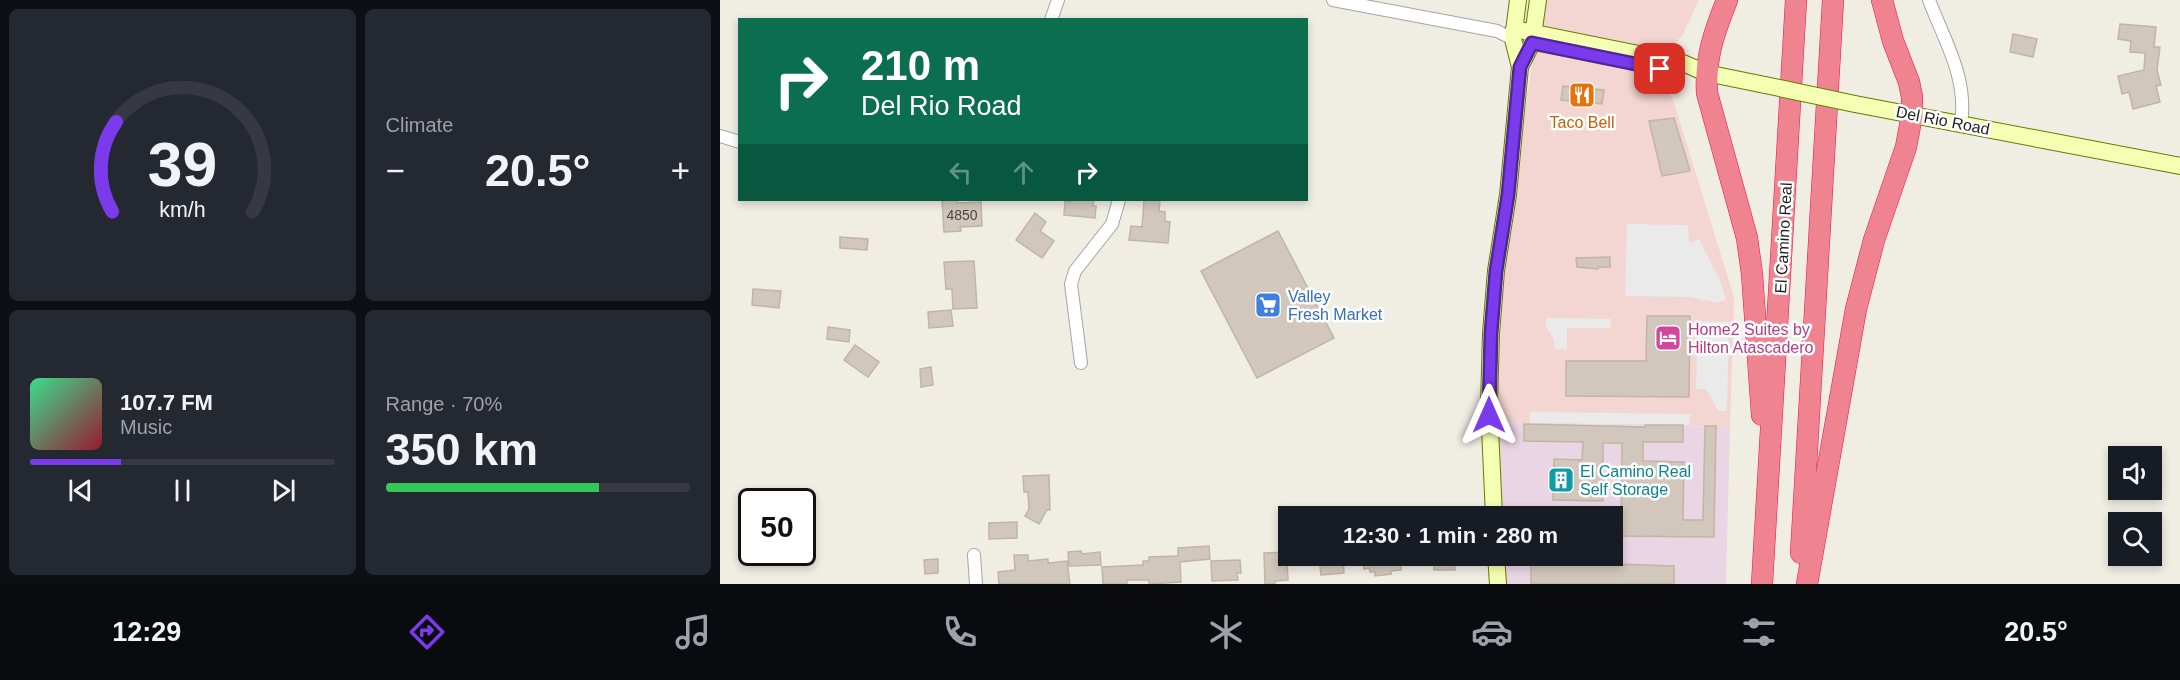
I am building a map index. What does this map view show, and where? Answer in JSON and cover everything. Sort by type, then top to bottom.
[{"type":"highway","points":[[1727,0],[1708,54],[1707,93],[1738,200],[1752,274],[1757,365],[1768,481]]},
{"type":"highway","name":"El Camino Real","points":[[1762,584],[1796,0]]},
{"type":"highway","points":[[1799,584],[1833,0]]},
{"type":"highway","points":[[1807,584],[1856,309],[1877,231],[1906,147],[1912,115],[1909,82],[1893,41],[1882,0]]},
{"type":"street","points":[[1052,18],[1058,0]]},
{"type":"street","name":"Del Rio Road","points":[[1333,0],[1533,38],[1683,63],[1706,73],[1855,104],[2180,166]]},
{"type":"street","points":[[1494,506],[1489,406],[1491,333],[1496,271],[1508,195],[1520,67],[1514,34],[1518,0]]},
{"type":"street","points":[[1520,67],[1533,38],[1538,0]]},
{"type":"street","points":[[1929,0],[1959,76],[1963,100],[1961,124]]},
{"type":"street","points":[[720,136],[738,141]]},
{"type":"street","points":[[1081,363],[1071,284],[1074,271],[1112,224],[1119,201]]},
{"type":"street","points":[[974,555],[976,584]]},
{"type":"street","points":[[1497,566],[1498,584]]},
{"type":"shaded area","points":[[1540,0],[1699,0],[1683,34],[1666,56],[1538,28]]},
{"type":"shaded area","points":[[1534,50],[1662,76],[1674,103],[1734,297],[1730,427],[1494,423],[1497,301]]},
{"type":"shaded area","points":[[1627,224],[1688,225],[1689,243],[1699,239],[1719,278],[1726,299],[1718,303],[1690,297],[1625,296]]},
{"type":"shaded area","points":[[1546,318],[1611,319],[1610,328],[1567,328],[1567,350],[1555,349],[1554,340],[1546,327]]},
{"type":"shaded area","points":[[1698,321],[1729,322],[1727,411],[1718,411],[1706,389],[1696,389]]},
{"type":"shaded area","points":[[1530,412],[1691,414],[1689,425],[1530,423]]},
{"type":"shaded area","points":[[1494,423],[1730,427],[1726,584],[1506,584],[1505,566],[1623,566],[1623,506],[1500,506]]},
{"type":"building","points":[[2120,24],[2156,27],[2154,47],[2160,47],[2157,70],[2161,85],[2156,86],[2160,102],[2133,109],[2129,92],[2122,94],[2118,76],[2144,70],[2145,53],[2130,52],[2131,41],[2118,39]]},
{"type":"building","points":[[2013,34],[2037,39],[2033,57],[2010,52]]},
{"type":"building","name":"Taco Bell","points":[[1563,86],[1604,90],[1602,104],[1561,100]]},
{"type":"building","points":[[1674,118],[1690,171],[1662,176],[1649,121]]},
{"type":"building","points":[[942,201],[981,202],[982,226],[960,227],[961,231],[944,232]]},
{"type":"building","points":[[1065,201],[1094,201],[1093,206],[1096,206],[1095,218],[1064,215]]},
{"type":"building","points":[[1144,201],[1160,201],[1159,211],[1165,212],[1165,221],[1170,222],[1168,243],[1129,240],[1131,226],[1142,227]]},
{"type":"building","points":[[1035,213],[1046,222],[1040,231],[1054,241],[1042,258],[1016,240]]},
{"type":"building","name":"Valley Fresh Market","points":[[1278,231],[1334,338],[1257,378],[1201,271]]},
{"type":"building","points":[[840,237],[868,239],[867,250],[840,248]]},
{"type":"building","points":[[1610,257],[1610,267],[1598,267],[1598,269],[1577,267],[1576,258]]},
{"type":"building","points":[[974,261],[977,308],[953,309],[952,289],[946,289],[944,262]]},
{"type":"building","points":[[753,289],[781,291],[779,308],[752,305]]},
{"type":"building","points":[[951,310],[953,326],[929,328],[928,312]]},
{"type":"building","name":"Home2 Suites by Hilton Atascadero","points":[[1647,316],[1690,316],[1689,397],[1566,396],[1566,361],[1646,361]]},
{"type":"building","points":[[828,327],[850,330],[849,342],[827,339]]},
{"type":"building","points":[[855,345],[879,362],[868,377],[844,360]]},
{"type":"building","points":[[931,367],[933,385],[921,387],[920,369]]},
{"type":"building","points":[[1524,424],[1645,427],[1645,425],[1683,425],[1683,442],[1643,442],[1643,461],[1684,462],[1683,520],[1703,520],[1705,426],[1716,426],[1714,537],[1623,536],[1622,443],[1603,443],[1603,501],[1553,500],[1554,459],[1582,460],[1583,442],[1524,441]]},
{"type":"building","points":[[1049,475],[1050,510],[1047,510],[1039,524],[1025,516],[1029,509],[1028,492],[1024,492],[1023,476]]},
{"type":"building","points":[[1017,522],[1017,538],[989,539],[989,523]]},
{"type":"building","points":[[1209,546],[1210,559],[1180,562],[1181,582],[1149,584],[1149,580],[1127,580],[1127,584],[1103,584],[1102,567],[1143,565],[1143,561],[1149,561],[1149,557],[1178,556],[1178,548]]},
{"type":"building","points":[[1081,551],[1082,554],[1100,552],[1101,565],[1069,566],[1068,552]]},
{"type":"building","points":[[1278,552],[1278,566],[1287,566],[1288,580],[1265,584],[1264,553]]},
{"type":"building","points":[[1014,555],[1028,555],[1028,561],[1048,559],[1048,563],[1067,561],[1070,584],[999,584],[998,572],[1015,570]]},
{"type":"building","points":[[938,559],[938,573],[925,574],[924,560]]},
{"type":"building","points":[[1240,560],[1241,573],[1237,573],[1238,580],[1212,581],[1211,561]]},
{"type":"building","points":[[1320,566],[1344,566],[1344,573],[1321,575]]},
{"type":"building","points":[[1364,566],[1401,566],[1401,570],[1375,576],[1375,572],[1370,572],[1369,568],[1364,569]]},
{"type":"building","points":[[1434,566],[1455,566],[1455,570],[1434,570]]},
{"type":"building","points":[[1531,566],[1674,566],[1674,584],[1531,584]]},
{"type":"place","name":"Taco Bell","points":[[1582,95]]},
{"type":"place","name":"Valley Fresh Market","points":[[1268,305]]},
{"type":"place","name":"Home2 Suites by Hilton Atascadero","points":[[1668,338]]},
{"type":"place","name":"El Camino Real Self Storage","points":[[1561,480]]},
{"type":"route","points":[[1489,415],[1491,333],[1496,271],[1508,195],[1520,67],[1532,43],[1660,69]]}]
